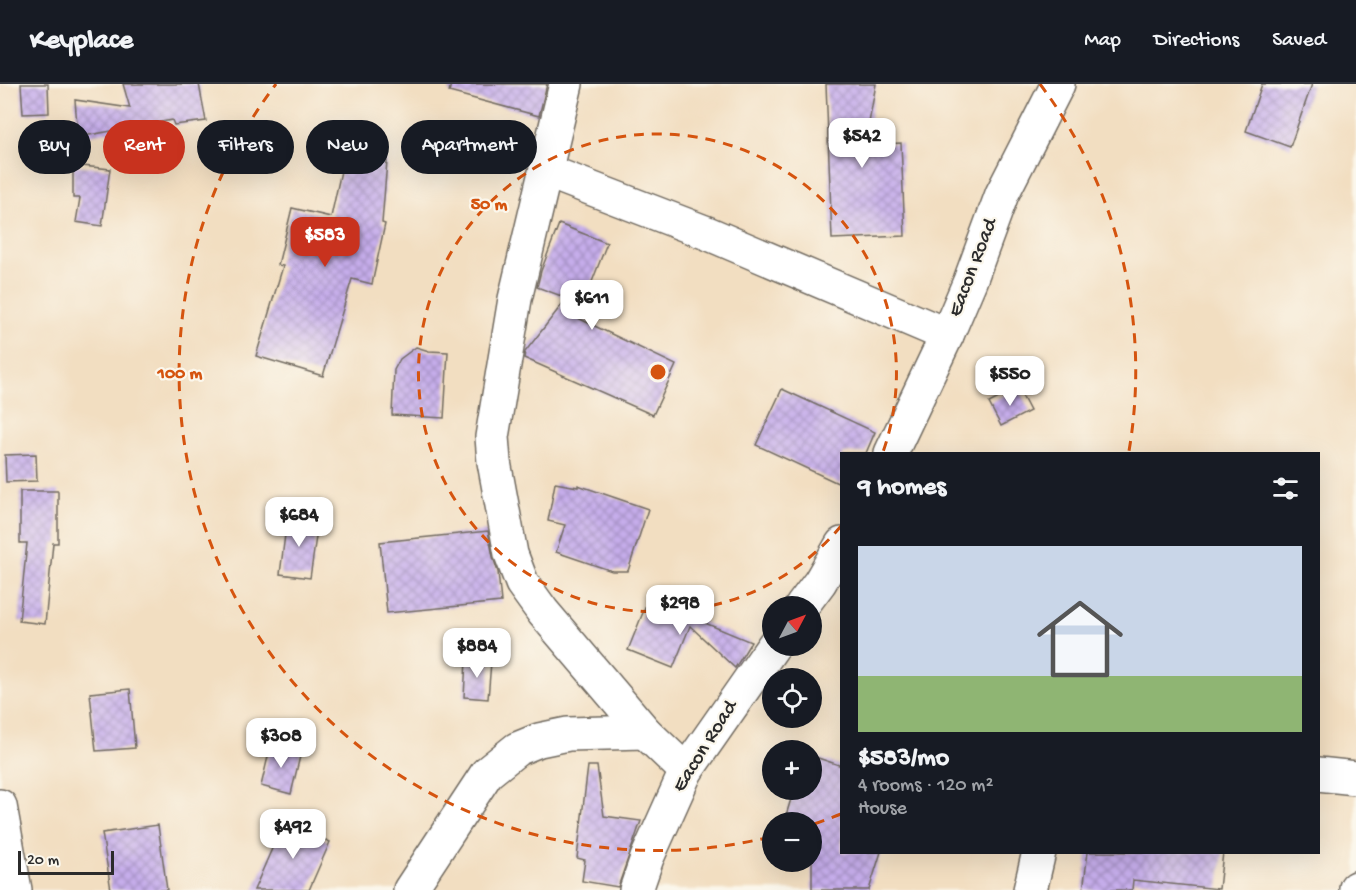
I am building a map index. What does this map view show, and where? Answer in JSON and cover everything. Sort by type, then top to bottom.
[{"type":"street","points":[[566,84],[515,299],[494,425],[494,462],[510,554],[522,583],[543,612],[645,732],[686,771]]},
{"type":"street","name":"Eacon Road","points":[[891,452],[947,335],[1002,194],[1058,84]]},
{"type":"street","points":[[546,171],[707,233],[947,335]]},
{"type":"street","points":[[810,596],[840,547]]},
{"type":"street","name":"Eacon Road","points":[[636,890],[647,858],[686,771],[766,656]]},
{"type":"street","points":[[410,890],[487,773],[517,749],[539,740],[568,734],[645,732]]},
{"type":"street","points":[[1320,774],[1356,778]]},
{"type":"street","points":[[0,806],[15,890]]},
{"type":"street","points":[[1030,890],[1039,854]]},
{"type":"building","points":[[21,84],[48,84],[49,113],[23,114]]},
{"type":"building","points":[[123,84],[199,84],[206,120],[185,124],[185,120],[103,120],[103,132],[91,135],[91,120],[77,120],[75,100],[130,108]]},
{"type":"building","points":[[451,84],[547,84],[539,116],[449,92]]},
{"type":"building","points":[[826,84],[876,84],[865,145],[901,143],[905,236],[832,239]]},
{"type":"building","points":[[1262,84],[1312,84],[1290,147],[1246,131]]},
{"type":"building","points":[[91,167],[103,168],[103,174],[109,174],[102,226],[76,222],[80,198],[73,198],[73,174],[91,174]]},
{"type":"building","points":[[340,174],[386,174],[382,223],[385,224],[372,284],[352,279],[323,376],[256,356],[283,266],[278,265],[292,208],[331,217]]},
{"type":"building","points":[[559,224],[607,243],[578,318],[676,365],[653,415],[524,358],[525,352],[567,298],[537,287]]},
{"type":"building","points":[[416,347],[429,351],[448,352],[444,418],[392,415],[394,370],[400,359]]},
{"type":"building","points":[[1018,388],[1030,411],[1001,426],[989,403]]},
{"type":"building","points":[[782,389],[875,432],[866,452],[840,452],[840,484],[756,445]]},
{"type":"building","points":[[36,454],[37,481],[6,482],[5,455]]},
{"type":"building","points":[[555,483],[578,487],[578,485],[648,509],[628,571],[612,571],[556,552],[565,525],[548,521]]},
{"type":"building","points":[[20,491],[58,491],[58,543],[53,543],[45,624],[19,621],[27,543],[20,543]]},
{"type":"building","points":[[287,519],[318,523],[310,578],[280,574]]},
{"type":"building","points":[[488,531],[498,572],[501,602],[387,613],[380,542]]},
{"type":"building","points":[[648,600],[751,642],[735,668],[690,626],[673,668],[628,650]]},
{"type":"building","points":[[466,660],[491,662],[488,699],[464,697]]},
{"type":"building","points":[[130,689],[135,748],[96,751],[90,693]]},
{"type":"building","points":[[271,744],[301,752],[291,794],[261,786]]},
{"type":"building","points":[[822,759],[840,765],[840,854],[880,854],[869,890],[812,890],[812,872],[822,872],[822,812],[787,812],[791,800],[822,800]]},
{"type":"building","points":[[588,766],[597,766],[604,816],[641,821],[618,887],[582,881],[585,860],[577,858]]},
{"type":"building","points":[[284,821],[330,842],[309,890],[254,890]]},
{"type":"building","points":[[158,825],[167,890],[111,890],[102,833]]},
{"type":"building","points":[[1088,854],[1223,854],[1219,889],[1133,880],[1132,890],[1083,890]]}]
